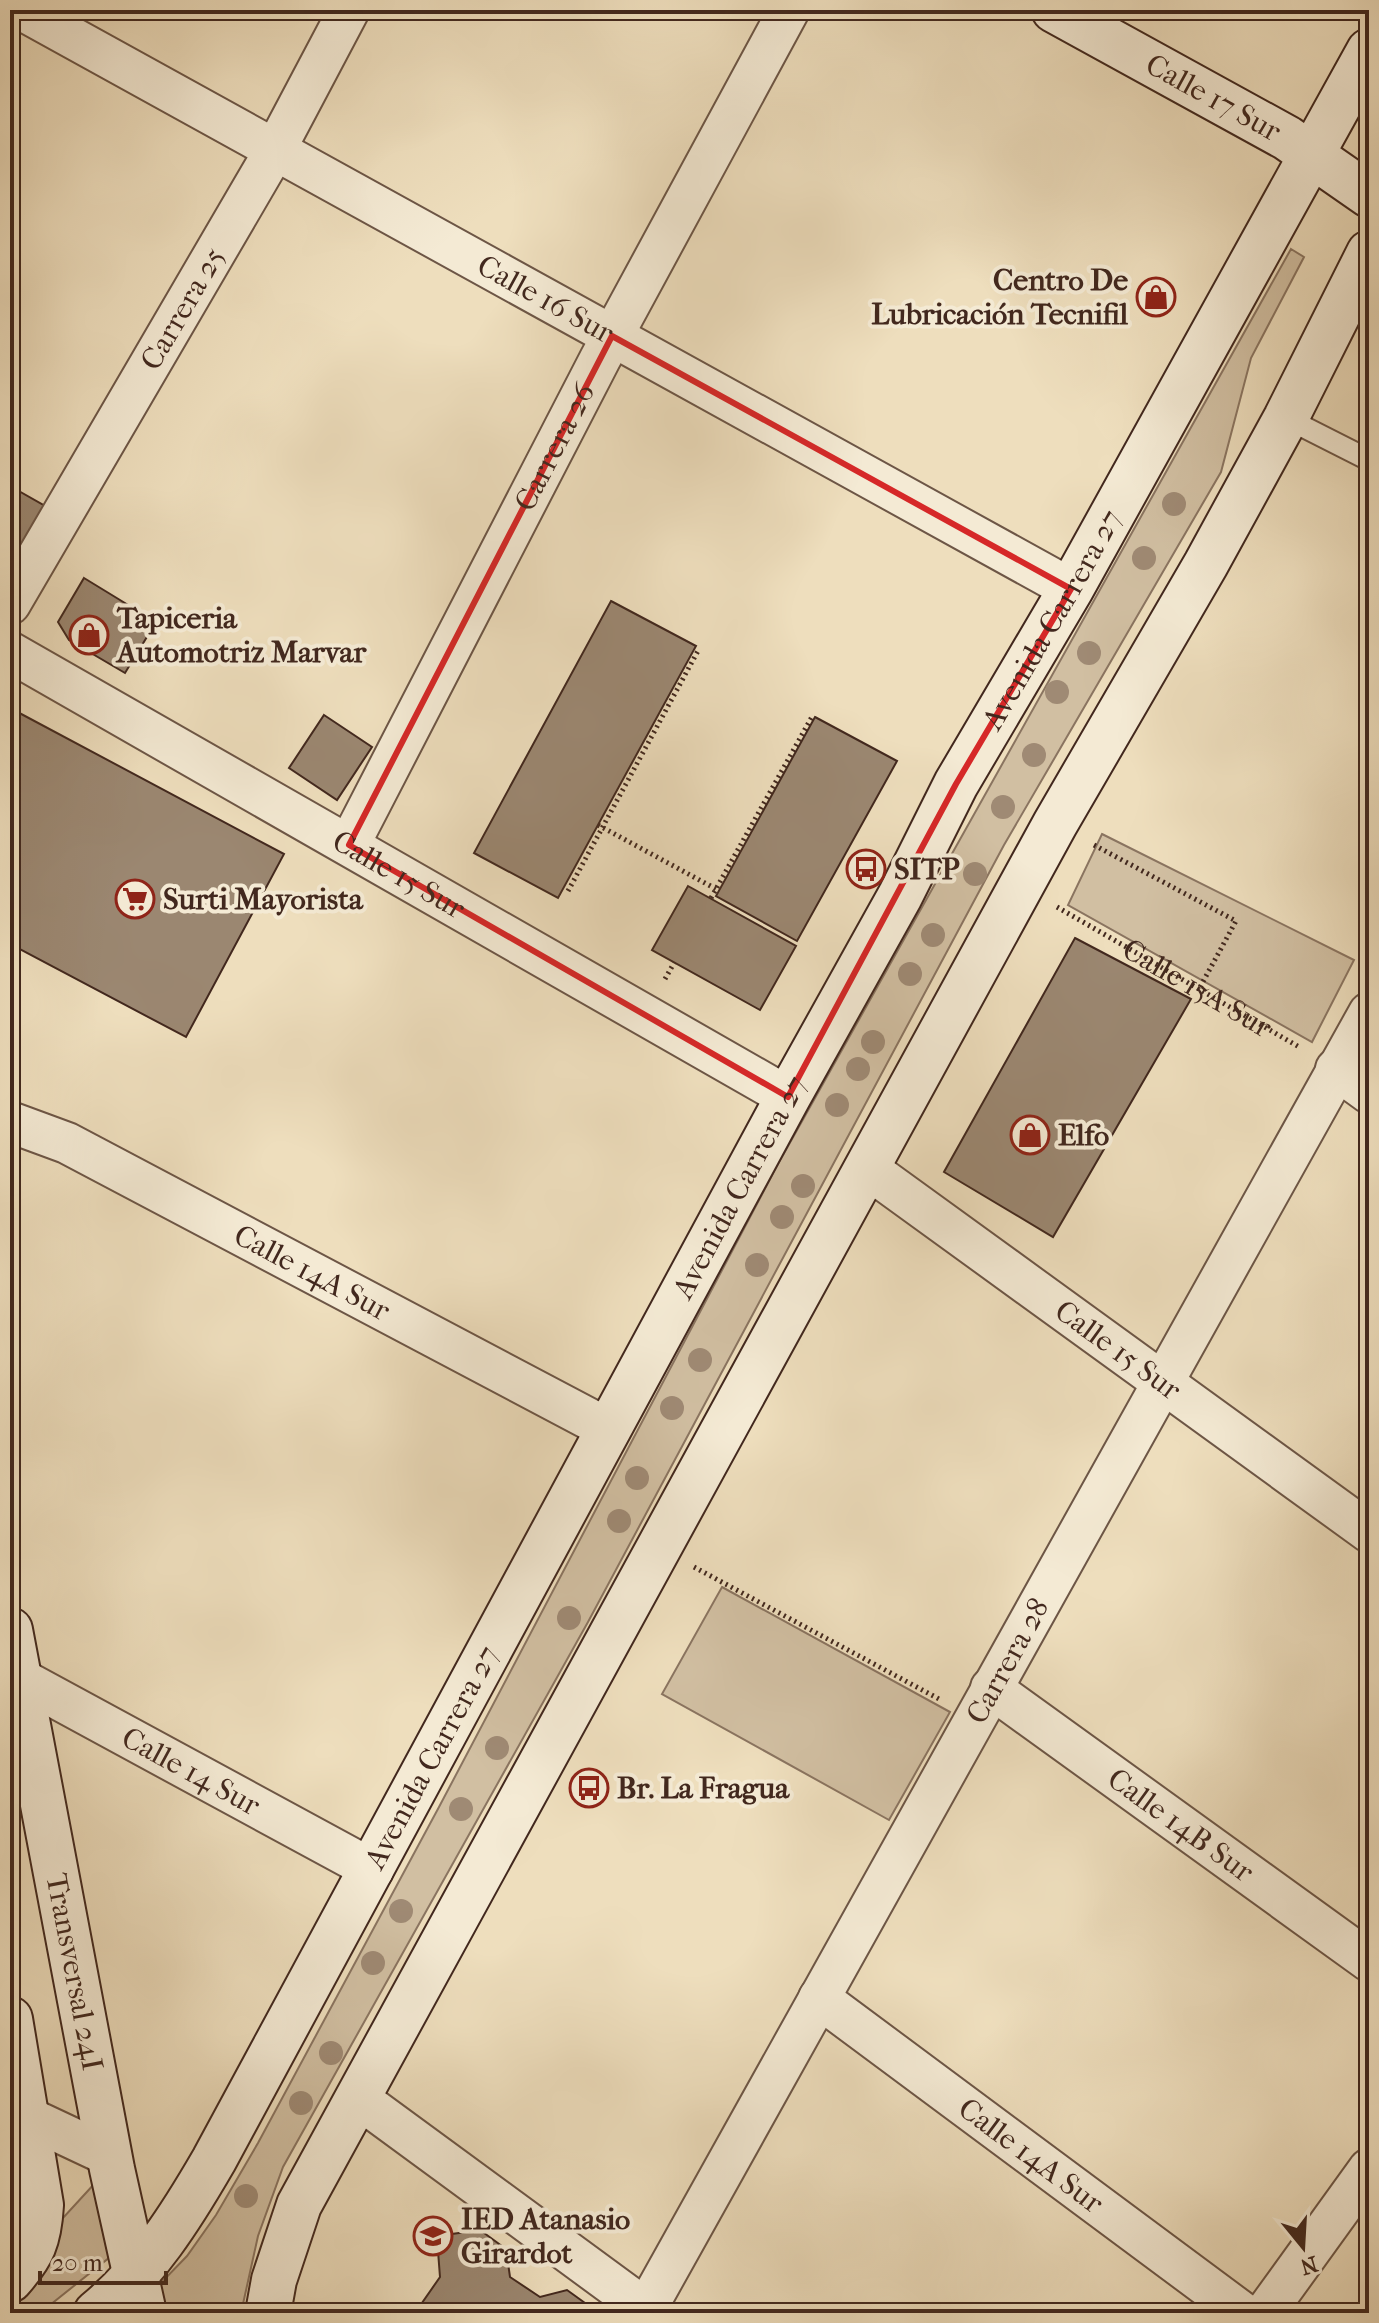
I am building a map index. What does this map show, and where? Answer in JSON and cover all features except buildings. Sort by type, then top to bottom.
[{"type":"main road","name":"Calle 17 Sur","points":[[1054,10],[1311,154],[1369,195]]},
{"type":"main road","name":"Avenida Carrera 27","points":[[96,2313],[139,2294],[151,2258],[194,2195],[373,1870],[788,1097],[900,896],[956,784],[1071,589],[1369,51]]},
{"type":"main road","points":[[268,2313],[274,2280],[299,2205],[1055,824],[1206,564],[1286,418],[1369,253]]},
{"type":"main road","name":"Transversal 24I","points":[[10,1630],[15,1676],[139,2294]]},
{"type":"main road","points":[[10,2019],[23,2175],[41,2205],[39,2233],[28,2259],[10,2280]]},
{"type":"street","name":"Calle 16 Sur","points":[[22,10],[1071,589]]},
{"type":"street","name":"Carrera 25","points":[[10,604],[275,150],[349,10]]},
{"type":"street","name":"Carrera 26","points":[[349,845],[612,336],[789,10]]},
{"type":"street","name":"Calle 15 Sur","points":[[10,652],[788,1097]]},
{"type":"street","name":"Carrera 28","points":[[648,2311],[819,1998],[1369,1013]]},
{"type":"street","points":[[1336,1069],[1369,1093]]},
{"type":"street","name":"Calle 14A Sur","points":[[10,1122],[67,1143],[610,1430]]},
{"type":"street","name":"Calle 15 Sur","points":[[867,1168],[1369,1532]]},
{"type":"street","name":"Calle 14 Sur","points":[[15,1676],[373,1870]]},
{"type":"street","name":"Calle 14B Sur","points":[[984,1702],[1369,1961]]},
{"type":"street","name":"Calle 14A Sur","points":[[819,1998],[1243,2313]]},
{"type":"street","points":[[358,2098],[648,2311]]},
{"type":"street","points":[[18,2113],[110,2156]]},
{"type":"street","points":[[1265,2313],[1369,2169]]},
{"type":"lane","points":[[1286,418],[1369,460]]},
{"type":"path","points":[[568,891],[699,649]]},
{"type":"path","points":[[711,898],[813,715]]},
{"type":"path","points":[[1055,824],[1236,921],[1199,989]]},
{"type":"path","points":[[601,826],[716,889]]},
{"type":"path","name":"Calle 15A Sur","points":[[1021,886],[1336,1069]]},
{"type":"path","points":[[660,987],[674,963]]},
{"type":"path","points":[[660,1547],[940,1700],[984,1702]]},
{"type":"highlighted area","points":[[612,336],[1071,589],[956,784],[788,1097],[349,845]]},
{"type":"shaded area","points":[[1291,249],[1304,257],[1251,358],[1221,472],[1004,845],[588,1622],[283,2167],[258,2236],[241,2313],[163,2313],[156,2288],[187,2256],[216,2215],[258,2143],[778,1164]]},
{"type":"shaded area","points":[[1102,834],[1354,960],[1312,1042],[1068,905]]},
{"type":"shaded area","points":[[722,1587],[950,1712],[889,1820],[662,1694]]},
{"type":"shaded area","points":[[96,2182],[110,2257],[40,2313],[10,2313],[10,2307],[30,2288],[53,2255],[62,2219]]},
{"type":"place","name":"Centro De Lubricación Tecnifil","points":[[1156,297]]},
{"type":"place","name":"Tapiceria Automotriz Marvar","points":[[89,635]]},
{"type":"place","name":"SITP","points":[[866,869]]},
{"type":"place","name":"Surti Mayorista","points":[[135,899]]},
{"type":"place","name":"Elfo","points":[[1030,1135]]},
{"type":"place","name":"Br. La Fragua","points":[[589,1788]]},
{"type":"place","name":"IED Atanasio Girardot","points":[[433,2236]]}]
